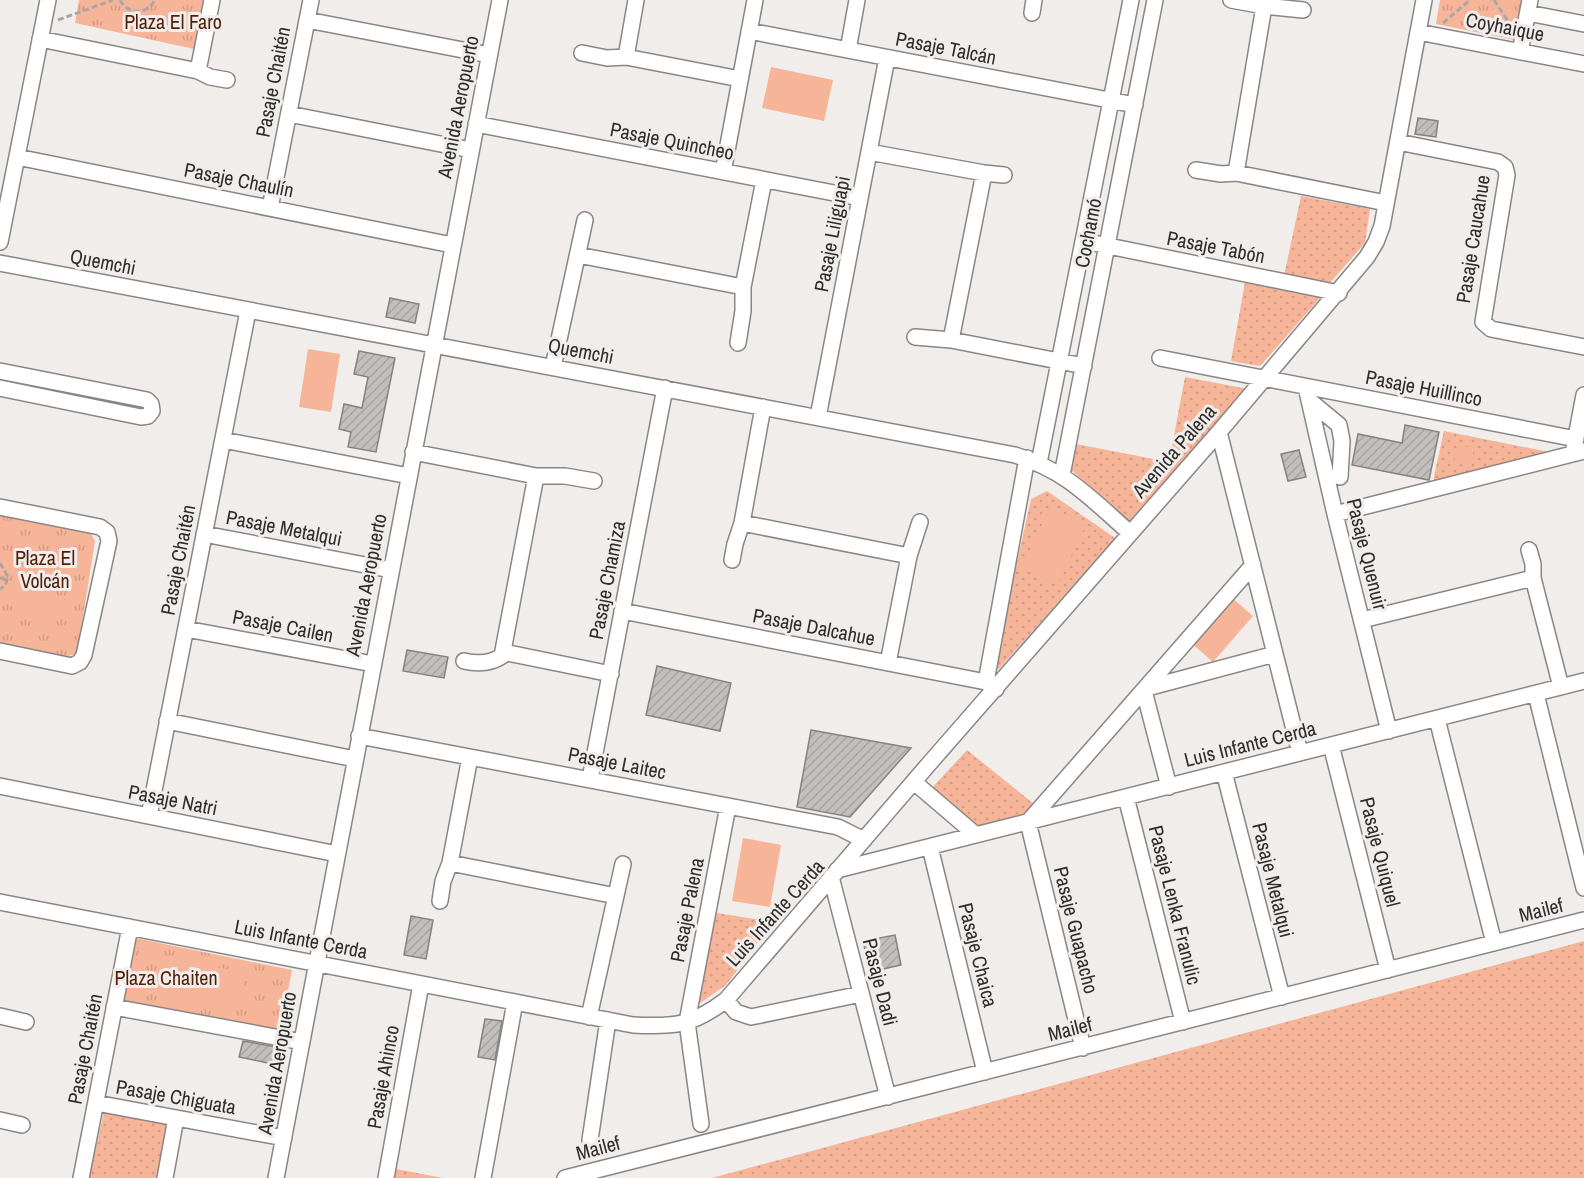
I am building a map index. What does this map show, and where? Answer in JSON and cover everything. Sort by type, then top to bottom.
[{"type":"street","points":[[0,242],[41,32],[45,0]]},
{"type":"street","points":[[198,71],[212,0]]},
{"type":"street","name":"Pasaje Chaitén","points":[[270,208],[311,0]]},
{"type":"street","name":"Avenida Aeropuerto","points":[[276,1178],[500,0]]},
{"type":"street","points":[[626,57],[636,0]]},
{"type":"street","points":[[723,172],[755,0]]},
{"type":"street","points":[[848,50],[857,0]]},
{"type":"street","name":"Cochamó","points":[[991,686],[1033,460],[1061,362],[1131,0]]},
{"type":"street","name":"Cochamó","points":[[1062,475],[1155,0]]},
{"type":"street","points":[[1231,0],[1303,10]]},
{"type":"street","name":"Avenida Palena","points":[[834,874],[914,782],[991,686],[1219,432],[1339,293],[1367,257],[1376,242],[1386,203],[1424,33],[1424,0]]},
{"type":"street","points":[[1236,173],[1264,6]]},
{"type":"street","points":[[1521,48],[1529,7],[1584,24]]},
{"type":"street","points":[[307,20],[489,55]]},
{"type":"street","name":"Pasaje Talcán","points":[[749,31],[1135,105]]},
{"type":"street","points":[[41,32],[227,80]]},
{"type":"street","name":"Coyhaique","points":[[1424,33],[1521,48],[1584,64]]},
{"type":"street","points":[[582,53],[607,58],[626,57],[740,79]]},
{"type":"street","name":"Pasaje Liliguapi","points":[[818,417],[886,58]]},
{"type":"street","points":[[289,114],[471,150]]},
{"type":"street","name":"Pasaje Quincheo","points":[[476,124],[860,198]]},
{"type":"street","name":"Pasaje Caucahue","points":[[1398,142],[1498,162],[1505,166],[1507,175],[1483,322],[1491,329],[1584,347]]},
{"type":"street","points":[[869,152],[1004,175]]},
{"type":"street","name":"Pasaje Chaulín","points":[[17,157],[453,245]]},
{"type":"street","points":[[1196,170],[1221,174],[1236,173],[1386,203]]},
{"type":"street","points":[[951,340],[984,173]]},
{"type":"street","points":[[738,343],[743,311],[743,287],[764,180]]},
{"type":"street","points":[[553,367],[585,220]]},
{"type":"street","name":"Pasaje Tabón","points":[[1084,241],[1339,293]]},
{"type":"street","points":[[578,255],[743,287]]},
{"type":"street","name":"Quemchi","points":[[0,263],[818,417],[1033,460],[1062,475],[1130,533]]},
{"type":"street","name":"Pasaje Chaitén","points":[[149,816],[248,311]]},
{"type":"street","points":[[915,337],[951,340],[1084,366]]},
{"type":"street","points":[[1160,358],[1263,379]]},
{"type":"street","points":[[0,371],[147,400],[151,404],[152,411],[148,416],[141,417],[0,388]]},
{"type":"street","name":"Pasaje Huillinco","points":[[1263,379],[1308,394],[1578,448]]},
{"type":"street","name":"Pasaje Chamiza","points":[[590,779],[665,388]]},
{"type":"street","points":[[1308,394],[1336,421],[1341,431],[1340,477]]},
{"type":"street","name":"Pasaje Quenuir","points":[[1308,394],[1389,731]]},
{"type":"street","points":[[1335,514],[1578,448],[1584,395]]},
{"type":"street","points":[[732,560],[742,523],[763,407]]},
{"type":"street","points":[[1219,432],[1300,753]]},
{"type":"street","points":[[222,440],[408,476]]},
{"type":"street","points":[[413,452],[536,476],[565,476],[594,481]]},
{"type":"street","points":[[464,661],[477,663],[489,661],[499,658],[503,652],[536,476]]},
{"type":"street","points":[[0,507],[100,527],[107,532],[109,541],[84,655],[80,662],[72,666],[0,651]]},
{"type":"street","points":[[888,663],[909,556],[920,522]]},
{"type":"street","points":[[742,523],[909,556]]},
{"type":"street","name":"Pasaje Metalqui","points":[[204,534],[391,570]]},
{"type":"street","points":[[1529,550],[1533,564],[1533,578],[1561,687]]},
{"type":"street","points":[[1028,822],[1253,565]]},
{"type":"street","points":[[1362,620],[1533,578]]},
{"type":"street","name":"Pasaje Dalcahue","points":[[622,611],[888,663],[991,686]]},
{"type":"street","name":"Pasaje Cailen","points":[[186,629],[373,664]]},
{"type":"street","points":[[503,652],[610,674]]},
{"type":"street","points":[[1146,689],[1275,654]]},
{"type":"street","name":"Luis Infante Cerda","points":[[0,902],[589,1017],[633,1025],[660,1026],[687,1022],[705,1015],[726,1000],[834,874],[976,835],[1584,681]]},
{"type":"street","points":[[1146,689],[1169,786]]},
{"type":"street","points":[[1536,694],[1584,888]]},
{"type":"street","points":[[1437,719],[1494,943]]},
{"type":"street","points":[[167,721],[355,759]]},
{"type":"street","name":"Pasaje Laitec","points":[[359,735],[838,827],[864,840]]},
{"type":"street","name":"Pasaje Quiquel","points":[[1331,745],[1388,970]]},
{"type":"street","points":[[440,901],[443,881],[450,863],[470,757]]},
{"type":"street","name":"Pasaje Metalqui","points":[[1224,772],[1282,997]]},
{"type":"street","points":[[914,782],[976,835]]},
{"type":"street","name":"Pasaje Natri","points":[[0,786],[337,854]]},
{"type":"street","name":"Pasaje Lenka Franulic","points":[[1126,797],[1183,1022]]},
{"type":"street","name":"Pasaje Palena","points":[[701,1124],[687,1022],[728,806]]},
{"type":"street","name":"Pasaje Guapacho","points":[[1028,822],[1083,1048]]},
{"type":"street","name":"Pasaje Chaica","points":[[930,847],[985,1072]]},
{"type":"street","points":[[450,863],[616,896]]},
{"type":"street","points":[[589,1017],[623,864]]},
{"type":"street","name":"Pasaje Dadi","points":[[834,874],[861,994],[888,1097]]},
{"type":"street","name":"Mailef","points":[[565,1178],[1584,920]]},
{"type":"street","name":"Pasaje Chaitén","points":[[81,1178],[130,927]]},
{"type":"street","name":"Pasaje Ahinco","points":[[386,1178],[421,984]]},
{"type":"street","points":[[726,1000],[741,1015],[756,1017],[861,994]]},
{"type":"street","points":[[483,1178],[514,1002]]},
{"type":"street","points":[[114,1007],[302,1042]]},
{"type":"street","points":[[0,1016],[26,1022]]},
{"type":"street","points":[[590,1140],[608,1020]]},
{"type":"street","name":"Pasaje Chiguata","points":[[96,1103],[284,1138]]},
{"type":"street","points":[[165,1178],[176,1118]]},
{"type":"street","points":[[0,1120],[22,1125]]},
{"type":"path","points":[[41,32],[113,0]]},
{"type":"path","points":[[120,0],[130,10],[138,12],[146,10],[155,0]]},
{"type":"path","points":[[1424,33],[1470,0]]},
{"type":"path","points":[[1494,0],[1521,48]]},
{"type":"path","points":[[0,564],[8,575],[5,586],[0,589]]},
{"type":"path","points":[[0,578],[8,580]]},
{"type":"green space","name":"Plaza El Faro","points":[[79,0],[203,0],[194,49],[75,23]]},
{"type":"green space","points":[[1440,0],[1523,0],[1515,40],[1436,24]]},
{"type":"green space","points":[[771,67],[833,80],[824,121],[762,108]]},
{"type":"green space","points":[[1301,196],[1370,209],[1365,243],[1328,285],[1284,276]]},
{"type":"green space","points":[[1245,282],[1320,298],[1260,366],[1231,361]]},
{"type":"green space","points":[[308,349],[340,354],[331,412],[299,407]]},
{"type":"green space","points":[[0,375],[143,403],[141,413],[0,385]]},
{"type":"green space","points":[[1185,377],[1248,389],[1129,521],[1071,470],[1076,444],[1169,462]]},
{"type":"green space","points":[[1444,431],[1554,453],[1434,484]]},
{"type":"green space","points":[[1457,445],[1474,448],[1470,466],[1454,463]]},
{"type":"green space","points":[[1047,491],[1115,538],[999,669],[994,666],[1031,499]]},
{"type":"green space","points":[[1050,508],[1086,525],[1057,585],[1021,568]]},
{"type":"green space","name":"Plaza El Volcán","points":[[0,513],[89,530],[95,541],[77,654],[67,656],[0,646]]},
{"type":"green space","points":[[25,553],[61,561],[46,622],[11,613]]},
{"type":"green space","points":[[1230,596],[1253,616],[1213,662],[1190,642]]},
{"type":"green space","points":[[967,750],[1034,804],[1023,814],[975,828],[930,790]]},
{"type":"green space","points":[[743,838],[781,845],[770,907],[732,901]]},
{"type":"green space","points":[[717,913],[773,922],[726,985],[693,1008]]},
{"type":"green space","name":"Plaza Chaiten","points":[[135,938],[292,970],[280,1032],[123,1005]]},
{"type":"green space","points":[[1584,941],[1584,1178],[712,1178]]},
{"type":"green space","points":[[167,957],[245,973],[237,1011],[160,996]]},
{"type":"green space","points":[[105,1108],[173,1121],[158,1178],[89,1178]]},
{"type":"green space","points":[[396,1169],[443,1178],[394,1178]]},
{"type":"building","points":[[1418,118],[1438,121],[1436,137],[1415,134]]},
{"type":"building","points":[[390,298],[419,304],[415,323],[386,317]]},
{"type":"building","points":[[359,351],[395,358],[376,452],[348,447],[351,432],[339,429],[344,404],[362,408],[368,377],[354,374]]},
{"type":"building","points":[[1405,425],[1439,432],[1429,480],[1352,465],[1358,434],[1402,443]]},
{"type":"building","points":[[1299,450],[1306,477],[1288,481],[1281,454]]},
{"type":"building","points":[[407,650],[448,657],[444,678],[403,671]]},
{"type":"building","points":[[657,666],[731,683],[720,731],[646,715]]},
{"type":"building","points":[[811,730],[911,748],[850,817],[797,807]]},
{"type":"building","points":[[411,916],[433,920],[426,959],[404,955]]},
{"type":"building","points":[[895,935],[901,965],[870,972],[863,941]]},
{"type":"building","points":[[485,1019],[502,1021],[495,1060],[478,1057]]},
{"type":"building","points":[[243,1041],[277,1047],[273,1064],[239,1057]]}]
